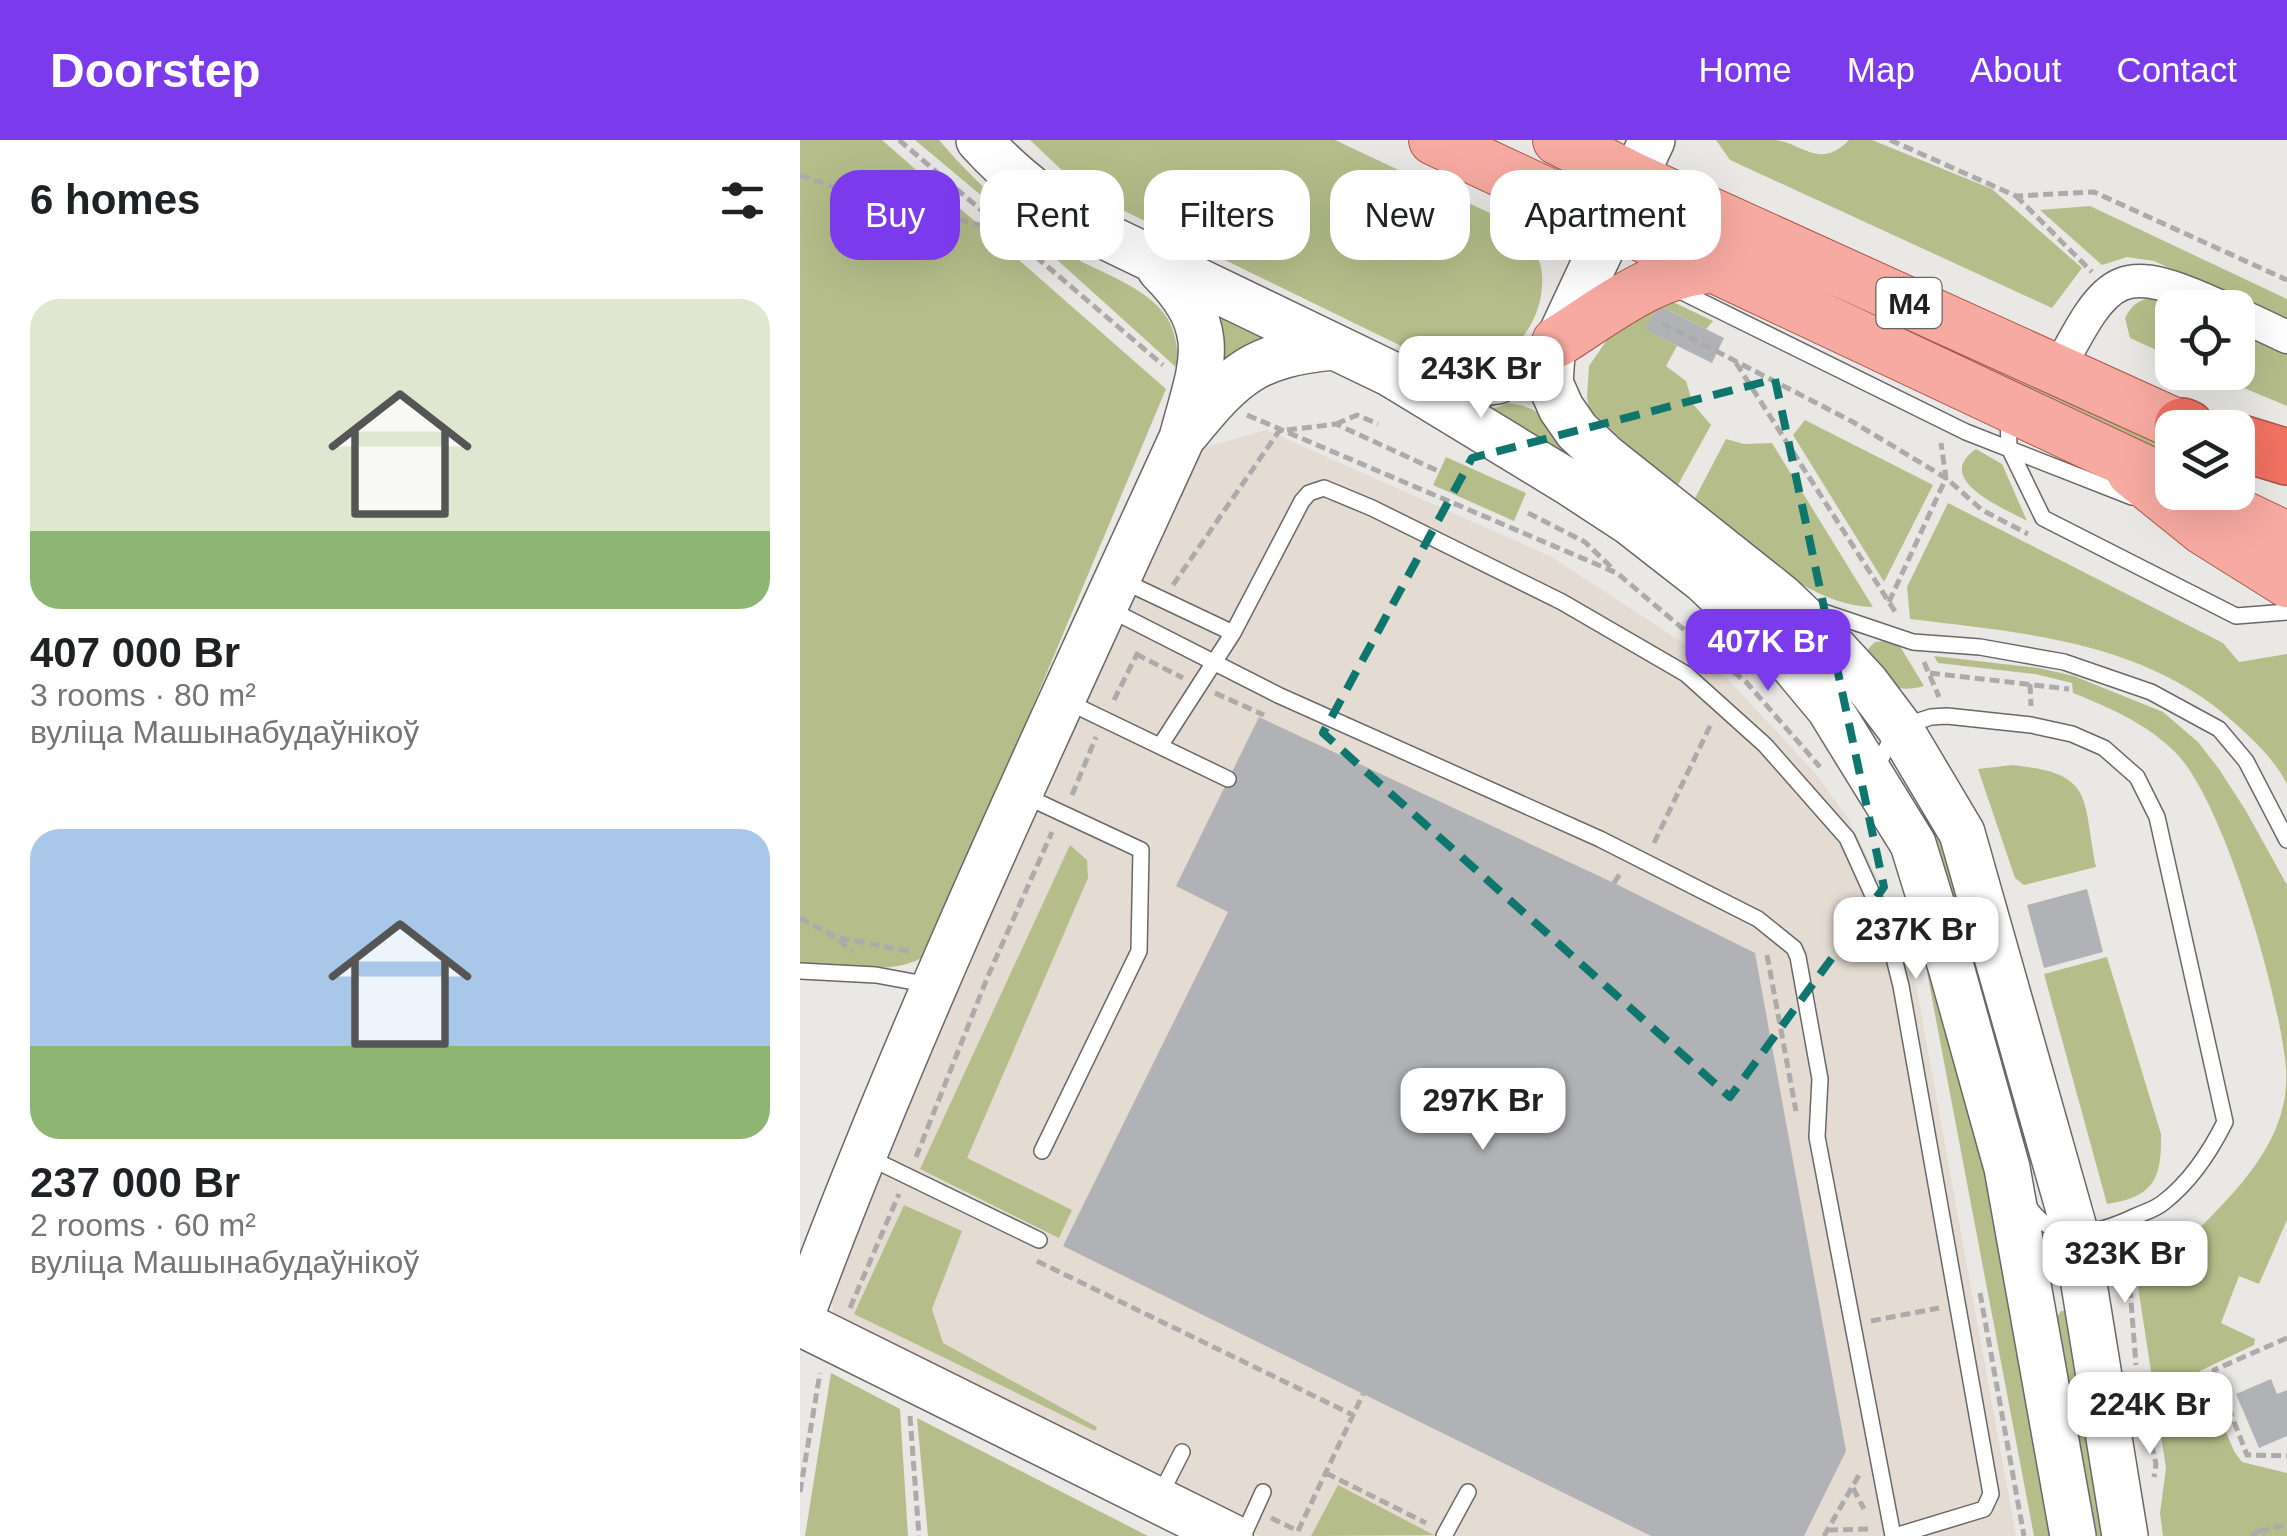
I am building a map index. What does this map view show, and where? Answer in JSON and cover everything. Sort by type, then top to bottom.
[{"type":"highway","points":[[2255,447],[2287,457]]},
{"type":"main road","points":[[979,140],[1050,205],[1092,230],[1144,253]]},
{"type":"main road","name":"М4","points":[[1434,140],[1645,264],[1715,268],[2008,426],[2107,452],[2155,474]]},
{"type":"main road","name":"М4","points":[[1558,140],[1644,160],[2058,370],[2155,414]]},
{"type":"main road","points":[[1391,374],[1467,385],[1496,382],[1555,348],[1645,264],[1644,160]]},
{"type":"main road","points":[[1152,260],[1185,294],[1198,318],[1201,364],[1182,438],[1020,794],[924,969],[807,1334],[1158,1498],[1230,1536]]},
{"type":"main road","points":[[1159,260],[1391,374],[1630,523],[1704,580],[1788,660],[1829,708],[1913,844],[2007,1168],[2072,1536]]},
{"type":"main road","points":[[1645,264],[1555,348],[1550,383],[1560,408],[1576,431],[1781,596],[1866,683],[1899,727],[1962,834],[2076,1235],[2125,1536]]},
{"type":"main road","points":[[1182,438],[1215,397],[1259,362],[1290,352],[1334,347]]},
{"type":"main road","points":[[2107,452],[2199,511],[2287,582]]},
{"type":"main road","points":[[2255,460],[2287,474]]},
{"type":"main road","points":[[2199,511],[2287,537]]},
{"type":"street","points":[[2058,370],[2089,312],[2109,290],[2125,282],[2152,280],[2186,290]]},
{"type":"street","points":[[2255,322],[2287,336]]},
{"type":"lane","points":[[1645,264],[1966,432],[2008,426],[2144,502],[2199,511]]},
{"type":"lane","points":[[2008,426],[2043,518],[2236,616],[2287,612]]},
{"type":"lane","points":[[1112,593],[1149,628],[1214,663],[1340,724],[1645,860],[1758,919],[1794,948],[1809,1006],[1820,1079],[1817,1137],[1894,1536],[1984,1509],[1992,1494],[1922,1116],[1916,1059],[1885,922],[1847,838],[1765,745],[1686,674],[1562,602],[1324,488],[1302,501],[1233,633],[1214,663],[1160,746]]},
{"type":"lane","points":[[1112,593],[1162,600],[1233,633]]},
{"type":"lane","points":[[1781,596],[1913,642],[1980,647],[2064,662],[2151,692],[2220,729],[2246,762],[2287,840]]},
{"type":"lane","points":[[1063,699],[1228,779]]},
{"type":"lane","points":[[1873,774],[1899,727],[1931,717],[2031,725],[2072,734],[2104,748],[2137,777],[2158,817],[2225,1122],[2207,1157],[2162,1204],[2106,1231],[2076,1235],[2051,1229],[2032,1211],[2007,1168]]},
{"type":"lane","points":[[1020,794],[1141,850],[1139,950],[1042,1151]]},
{"type":"lane","points":[[800,971],[876,975],[924,969]]},
{"type":"lane","points":[[862,1154],[1039,1240]]},
{"type":"lane","points":[[1158,1498],[1182,1452]]},
{"type":"lane","points":[[1243,1536],[1264,1492]]},
{"type":"lane","points":[[1445,1535],[1468,1492]]},
{"type":"path","points":[[899,140],[980,212]]},
{"type":"path","points":[[1890,140],[2016,196],[2109,290]]},
{"type":"path","points":[[800,175],[851,193],[980,225]]},
{"type":"path","points":[[2016,196],[2094,192],[2287,280]]},
{"type":"path","points":[[1037,260],[1173,374]]},
{"type":"path","points":[[1645,264],[1736,363],[1889,602],[1946,478],[1852,422],[1736,363]]},
{"type":"path","points":[[1238,411],[1617,573]]},
{"type":"path","points":[[1162,600],[1278,431],[1336,424],[1356,415],[1378,424]]},
{"type":"path","points":[[1336,424],[1438,471]]},
{"type":"path","points":[[1528,514],[1585,542],[1747,682],[1824,772]]},
{"type":"path","points":[[1072,796],[1149,628]]},
{"type":"path","points":[[1136,654],[1269,717]]},
{"type":"path","points":[[1930,673],[2069,688]]},
{"type":"path","points":[[1614,883],[1619,874],[1645,860],[1712,722],[1747,682]]},
{"type":"path","points":[[846,1316],[1052,832]]},
{"type":"path","points":[[1619,874],[1635,882]]},
{"type":"path","points":[[800,918],[838,938],[924,969]]},
{"type":"path","points":[[838,938],[876,975]]},
{"type":"path","points":[[1766,946],[1797,1119]]},
{"type":"path","points":[[1024,1255],[1353,1415]]},
{"type":"path","points":[[1978,1282],[2024,1536]]},
{"type":"path","points":[[1853,1324],[1981,1300]]},
{"type":"path","points":[[800,1492],[807,1334]]},
{"type":"path","points":[[2287,1338],[2214,1370],[2247,1455],[2287,1456]]},
{"type":"path","points":[[1298,1531],[1363,1394]]},
{"type":"path","points":[[909,1398],[918,1536]]},
{"type":"path","points":[[1826,1533],[1862,1468]]},
{"type":"path","points":[[1326,1473],[1445,1535]]},
{"type":"path","points":[[2251,1536],[2287,1525]]},
{"type":"path","points":[[1826,1533],[1875,1529]]},
{"type":"highlighted area","points":[[1775,379],[1884,887],[1730,1097],[1323,733],[1472,458]]},
{"type":"shaded area","points":[[1266,430],[1550,556],[1711,661],[1815,773],[1849,820],[1879,881],[1917,990],[2016,1536],[1259,1536],[833,1315],[830,1267],[1203,448]]},
{"type":"green space","points":[[800,140],[882,140],[916,170],[830,170],[830,260],[960,260],[960,208],[980,226],[980,260],[1019,260],[1166,389],[929,953],[885,968],[800,964]]},
{"type":"green space","points":[[915,140],[939,140],[980,184],[980,194],[960,178],[960,170],[951,170]]},
{"type":"green space","points":[[1030,140],[1335,140],[1399,170],[1330,170],[1330,260],[1470,260],[1470,204],[1490,213],[1490,260],[1539,260],[1539,304],[1527,331],[1496,361],[1471,368],[1430,360],[1225,260],[1310,260],[1310,170],[1144,170],[1144,221],[1124,211],[1124,170],[1062,170]]},
{"type":"green space","points":[[1716,140],[1774,140],[1819,154],[1838,149],[1849,140],[1872,140],[1992,189],[2082,268],[2052,308],[1730,160]]},
{"type":"green space","points":[[2090,206],[2287,299],[2287,321],[2255,307],[2255,290],[2218,290],[2154,261],[2127,257],[2102,265],[2040,210]]},
{"type":"green space","points":[[1721,242],[2155,443],[2155,451],[1785,279]]},
{"type":"green space","points":[[1057,260],[1079,260],[1131,286],[1153,302],[1173,331],[1178,369]]},
{"type":"green space","points":[[1203,295],[1283,338],[1223,370]]},
{"type":"green space","points":[[2155,298],[2155,349],[2130,338],[2125,318],[2142,300]]},
{"type":"green space","points":[[1669,300],[1713,321],[1706,329],[1658,305],[1646,330],[1677,346],[1666,366],[1686,381],[1693,404],[1711,425],[1674,492],[1590,416],[1587,397],[1589,366],[1607,340],[1629,316]]},
{"type":"green space","points":[[2255,340],[2287,354],[2287,406],[2249,390],[2255,390]]},
{"type":"green space","points":[[1508,403],[1538,413],[1565,452],[1589,474],[1488,417],[1493,409]]},
{"type":"green space","points":[[1805,420],[1933,485],[1884,582],[1793,435]]},
{"type":"green space","points":[[1726,439],[1744,444],[1772,443],[1873,607],[1849,604],[1801,584],[1692,504]]},
{"type":"green space","points":[[1976,449],[2002,464],[2027,521],[1990,501],[1967,482],[1962,472],[1964,461]]},
{"type":"green space","points":[[1446,457],[1526,493],[1514,521],[1433,485]]},
{"type":"green space","points":[[1948,503],[2223,643],[2239,662],[2287,654],[2287,784],[2265,753],[2238,726],[2203,698],[2166,676],[2084,646],[1910,619],[1907,587]]},
{"type":"green space","points":[[1875,642],[1898,643],[1924,686],[1903,689],[1881,677],[1867,650]]},
{"type":"green space","points":[[1934,656],[2074,676],[2163,712],[2198,742],[2219,769],[2287,885],[2287,1220],[2259,1284],[2239,1276],[2221,1323],[2255,1339],[2254,1345],[2200,1371],[2242,1462],[2287,1473],[2287,1536],[2163,1536],[2160,1513],[2166,1468],[2138,1287],[2237,1188],[2269,1143],[2283,1107],[2286,1075],[2282,1036],[2262,951],[2231,857],[2195,779],[2177,754],[2154,734],[2073,693],[2072,683],[2035,674],[1938,663]]},
{"type":"green space","points":[[2013,765],[2040,769],[2072,783],[2085,806],[2096,867],[2024,885],[2015,878],[1978,769]]},
{"type":"green space","points":[[1921,813],[1942,847],[2011,1070],[1995,1043],[1917,815]]},
{"type":"green space","points":[[1070,845],[1087,860],[1088,878],[967,1158],[1072,1210],[1059,1238],[920,1169]]},
{"type":"green space","points":[[1915,909],[1969,1091],[2058,1536],[2034,1536]]},
{"type":"green space","points":[[2107,957],[2161,1134],[2159,1163],[2152,1184],[2135,1197],[2107,1204],[2044,974]]},
{"type":"green space","points":[[904,1205],[962,1231],[932,1309],[943,1343],[1097,1427],[1095,1431],[854,1314]]},
{"type":"green space","points":[[2067,1310],[2108,1536],[2091,1536],[2054,1321],[2061,1311]]},
{"type":"green space","points":[[831,1373],[900,1409],[908,1536],[805,1536]]},
{"type":"green space","points":[[917,1418],[1148,1536],[928,1536]]},
{"type":"green space","points":[[1338,1485],[1434,1535],[1311,1536]]},
{"type":"building","points":[[1658,305],[1724,338],[1712,363],[1645,330]]},
{"type":"building","points":[[1259,717],[1755,953],[1846,1451],[1804,1536],[1651,1536],[1063,1246],[1228,912],[1176,886]]},
{"type":"building","points":[[2087,889],[2103,952],[2044,968],[2027,905]]},
{"type":"building","points":[[2271,1379],[2277,1394],[2287,1390],[2287,1436],[2259,1448],[2236,1394]]}]
